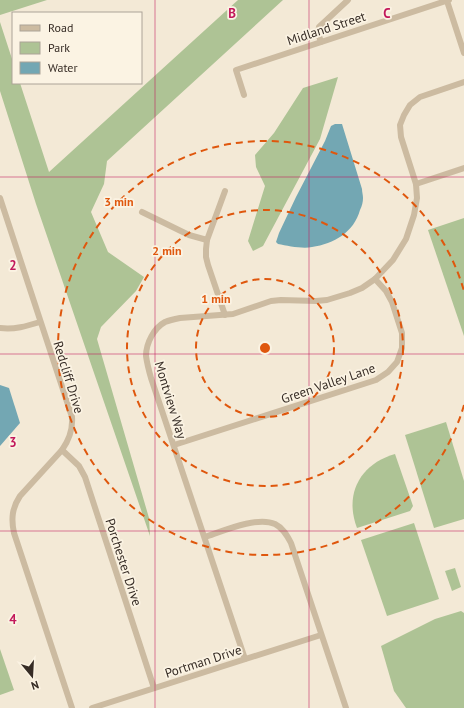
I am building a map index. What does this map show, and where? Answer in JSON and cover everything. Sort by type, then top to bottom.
[{"type":"street","points":[[321,42],[318,33],[319,27],[348,0]]},
{"type":"street","points":[[448,0],[464,53]]},
{"type":"street","name":"Midland Street","points":[[244,94],[236,70],[448,0]]},
{"type":"street","name":"Montview Way","points":[[245,659],[151,378],[146,356],[149,342],[158,328],[165,322],[173,319],[233,314],[271,301],[316,301],[336,298],[362,288],[375,278],[393,260],[406,239],[414,215],[417,198],[416,184],[401,137],[400,125],[404,115],[410,105],[420,97],[464,82]]},
{"type":"street","points":[[416,184],[464,168]]},
{"type":"street","points":[[225,191],[207,240],[206,249],[206,257],[225,315]]},
{"type":"street","name":"Redcliff Drive","points":[[0,198],[72,417],[72,427],[68,441],[62,450],[20,496],[14,508],[12,520],[13,529],[72,708]]},
{"type":"street","points":[[142,212],[189,235],[207,240]]},
{"type":"street","name":"Green Valley Lane","points":[[174,445],[376,380],[388,372],[397,362],[402,348],[402,333],[392,302],[386,291],[375,278]]},
{"type":"street","points":[[0,328],[20,328],[40,322]]},
{"type":"street","name":"Porchester Drive","points":[[62,450],[79,466],[85,477],[154,688]]},
{"type":"street","points":[[205,537],[242,525],[260,522],[267,522],[277,525],[286,533],[291,543],[346,708]]},
{"type":"street","name":"Portman Drive","points":[[92,708],[321,634]]},
{"type":"green space","points":[[0,0],[47,0],[0,15]]},
{"type":"green space","points":[[238,0],[283,0],[107,161],[104,184],[91,212],[108,252],[144,277],[136,291],[101,327],[97,339],[149,518],[150,536],[36,204],[0,91],[0,22],[12,59],[12,84],[20,84],[49,172]]},
{"type":"green space","points":[[338,77],[320,139],[263,246],[253,251],[248,241],[265,186],[256,167],[255,155],[274,133],[303,88]]},
{"type":"green space","points":[[464,218],[464,336],[428,230]]},
{"type":"green space","points":[[446,422],[464,481],[464,519],[434,528],[405,435]]},
{"type":"green space","points":[[395,454],[413,506],[410,511],[357,528],[353,515],[353,504],[354,492],[358,482],[372,465]]},
{"type":"green space","points":[[414,523],[439,599],[387,616],[361,540]]},
{"type":"green space","points":[[455,568],[461,587],[452,591],[445,571]]},
{"type":"green space","points":[[461,611],[464,613],[464,708],[406,708],[394,691],[381,646],[435,619]]},
{"type":"green space","points":[[0,649],[14,690],[0,695]]},
{"type":"water","points":[[335,124],[342,124],[362,189],[363,202],[357,218],[348,231],[342,236],[328,243],[308,248],[278,244],[276,242],[279,233],[296,197],[325,141],[331,126]]},
{"type":"water","points":[[0,385],[9,388],[20,423],[0,446]]}]
